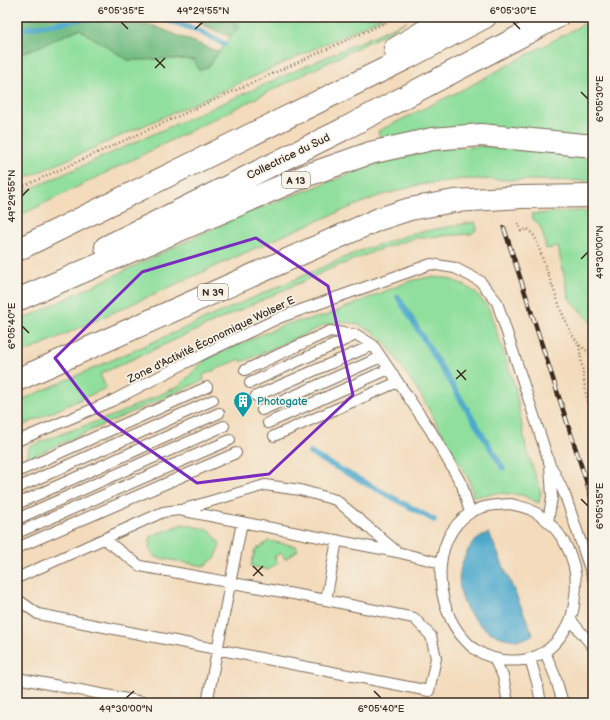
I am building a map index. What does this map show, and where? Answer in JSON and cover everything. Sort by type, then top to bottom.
[{"type":"main road","points":[[282,119],[448,17]]},
{"type":"main road","points":[[17,250],[407,58],[485,17]]},
{"type":"main road","name":"Collectrice du Sud","points":[[17,290],[342,130],[557,17]]},
{"type":"main road","name":"A 13","points":[[17,300],[305,176],[370,153],[432,139],[481,135],[590,145]]},
{"type":"main road","name":"N 39","points":[[17,380],[379,219],[410,209],[454,201],[522,197],[593,196]]},
{"type":"lane","name":"Zone d'Activité Économique Wolser E","points":[[17,441],[112,401],[202,354],[282,317],[431,264],[454,268],[480,281],[497,302],[550,465],[565,495],[593,578]]},
{"type":"lane","points":[[245,370],[330,331],[357,335],[373,345],[432,431],[462,485],[470,513]]},
{"type":"lane","points":[[250,383],[357,335]]},
{"type":"lane","points":[[256,396],[373,345]]},
{"type":"lane","points":[[262,410],[381,357]]},
{"type":"lane","points":[[268,423],[389,369]]},
{"type":"lane","points":[[274,436],[398,382]]},
{"type":"lane","points":[[17,472],[207,387]]},
{"type":"lane","points":[[17,488],[213,400]]},
{"type":"lane","points":[[17,504],[219,413]]},
{"type":"lane","points":[[17,519],[224,426]]},
{"type":"lane","points":[[17,534],[230,440]]},
{"type":"lane","points":[[17,548],[236,453]]},
{"type":"lane","name":"Zone d'Activité Économique Wolser E","points":[[548,522],[552,497],[550,465]]},
{"type":"lane","points":[[17,578],[163,512],[179,510],[265,485],[300,490],[336,500],[397,552]]},
{"type":"lane","points":[[511,504],[531,510],[548,522],[560,535],[569,551],[575,568],[576,586],[571,620],[560,639],[544,652],[530,659],[512,661],[494,659],[475,650],[460,634],[450,618],[444,600],[441,582],[441,563],[445,544],[455,526],[470,513],[490,505],[511,504]]},
{"type":"lane","points":[[179,510],[397,552],[441,563]]},
{"type":"lane","points":[[207,703],[242,522]]},
{"type":"lane","points":[[17,599],[38,614],[429,691],[436,658],[431,636],[414,618],[326,600],[140,566],[104,539]]},
{"type":"lane","points":[[326,600],[337,540]]},
{"type":"lane","points":[[571,620],[593,647]]},
{"type":"lane","points":[[544,652],[555,676],[563,703]]},
{"type":"lane","points":[[494,659],[503,676],[508,703]]},
{"type":"lane","points":[[530,659],[537,682],[541,703]]},
{"type":"lane","points":[[17,678],[148,703]]},
{"type":"path","points":[[17,189],[398,17]]},
{"type":"path","points":[[518,223],[521,231],[528,229],[535,237],[562,313],[579,345],[586,394],[593,417]]},
{"type":"path","points":[[579,345],[593,355]]},
{"type":"highlighted area","points":[[256,238],[328,286],[353,395],[269,474],[197,483],[97,413],[55,358],[142,272]]},
{"type":"green space","points":[[17,17],[105,17],[117,23],[154,26],[219,52],[209,66],[199,71],[195,60],[128,60],[79,29],[17,56]]},
{"type":"green space","points":[[188,17],[231,17],[239,27],[230,37]]},
{"type":"green space","points":[[231,17],[383,17],[262,73],[17,182],[17,56],[79,29],[128,60],[196,60],[199,71],[209,66],[239,27]]},
{"type":"green space","points":[[593,19],[593,137],[381,141],[378,131],[468,87]]},
{"type":"green space","points":[[407,21],[385,34],[17,217],[17,195]]},
{"type":"green space","points":[[482,146],[554,153],[593,159],[593,181],[463,179],[418,185],[376,197],[300,228],[17,356],[17,322],[244,214],[374,165],[431,150]]},
{"type":"green space","points":[[593,210],[593,325],[569,298],[558,247],[546,249],[541,228],[533,219],[532,214]]},
{"type":"green space","points":[[475,222],[477,229],[471,234],[415,238],[378,250],[330,269],[100,374],[106,388],[17,428],[17,402],[357,252],[414,233]]},
{"type":"green space","points":[[430,277],[447,278],[464,285],[476,293],[489,309],[515,387],[526,448],[541,492],[539,503],[522,495],[498,493],[474,497],[469,480],[420,394],[385,342],[372,331],[357,324],[342,322],[327,324],[242,362],[240,359],[203,375],[204,380],[31,457],[28,454],[29,447],[115,415],[179,386],[206,359],[286,324],[325,316],[410,281]]},
{"type":"green space","points":[[183,524],[210,530],[220,544],[216,557],[204,566],[155,557],[149,548],[151,536]]},
{"type":"green space","points":[[269,541],[296,546],[298,550],[285,559],[281,553],[274,557],[278,563],[268,570],[251,566],[255,550]]},
{"type":"water","points":[[489,533],[533,634],[528,637],[517,640],[509,639],[489,632],[471,615],[465,604],[459,581],[465,556],[470,546],[474,542]]},
{"type":"waterway","points":[[17,30],[82,19],[106,17]]},
{"type":"waterway","points":[[157,17],[197,30],[224,44]]},
{"type":"waterway","points":[[398,297],[503,468]]},
{"type":"waterway","points":[[310,453],[434,520]]},
{"type":"railway","points":[[504,228],[593,502]]},
{"type":"place","name":"Photogate","points":[[243,418]]}]
